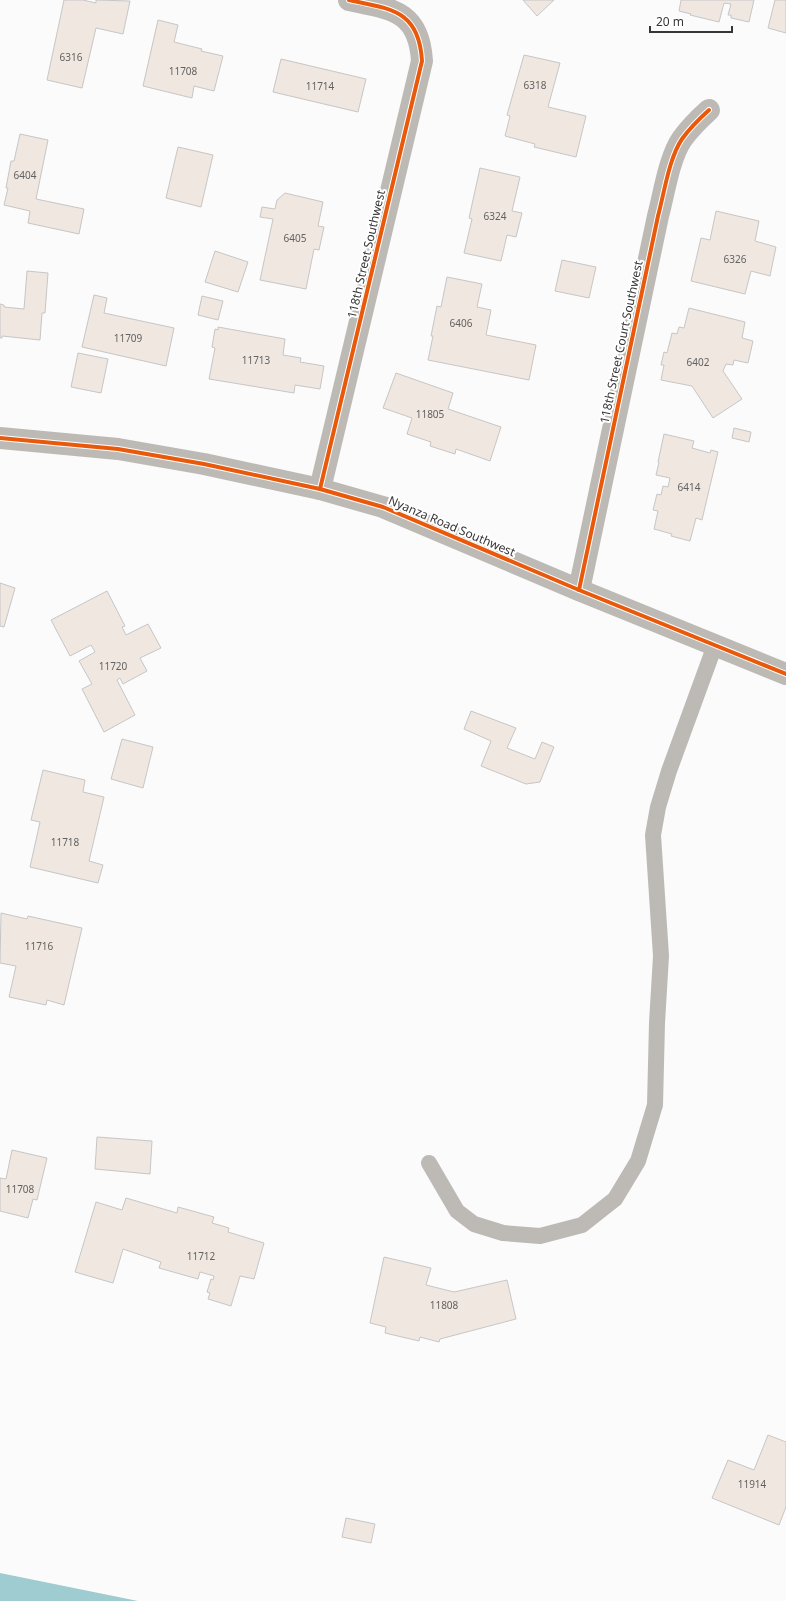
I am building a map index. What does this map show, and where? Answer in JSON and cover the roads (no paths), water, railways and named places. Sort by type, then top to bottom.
[{"type":"street","name":"118th Street Southwest","points":[[320,489],[422,61],[421,44],[412,25],[406,19],[392,10],[349,0]]},
{"type":"street","name":"118th Street Court Southwest","points":[[578,590],[658,216],[673,160],[681,141],[694,124],[709,110]]},
{"type":"street","name":"Nyanza Road Southwest","points":[[0,438],[118,449],[204,464],[320,489],[383,507],[578,590],[786,674]]},
{"type":"lane","points":[[429,1163],[457,1211],[474,1224],[503,1233],[540,1236],[582,1225],[615,1199],[638,1161],[655,1104],[661,956],[653,835],[658,807],[669,771],[715,645]]},
{"type":"water","points":[[0,1573],[138,1601],[0,1601]]}]
